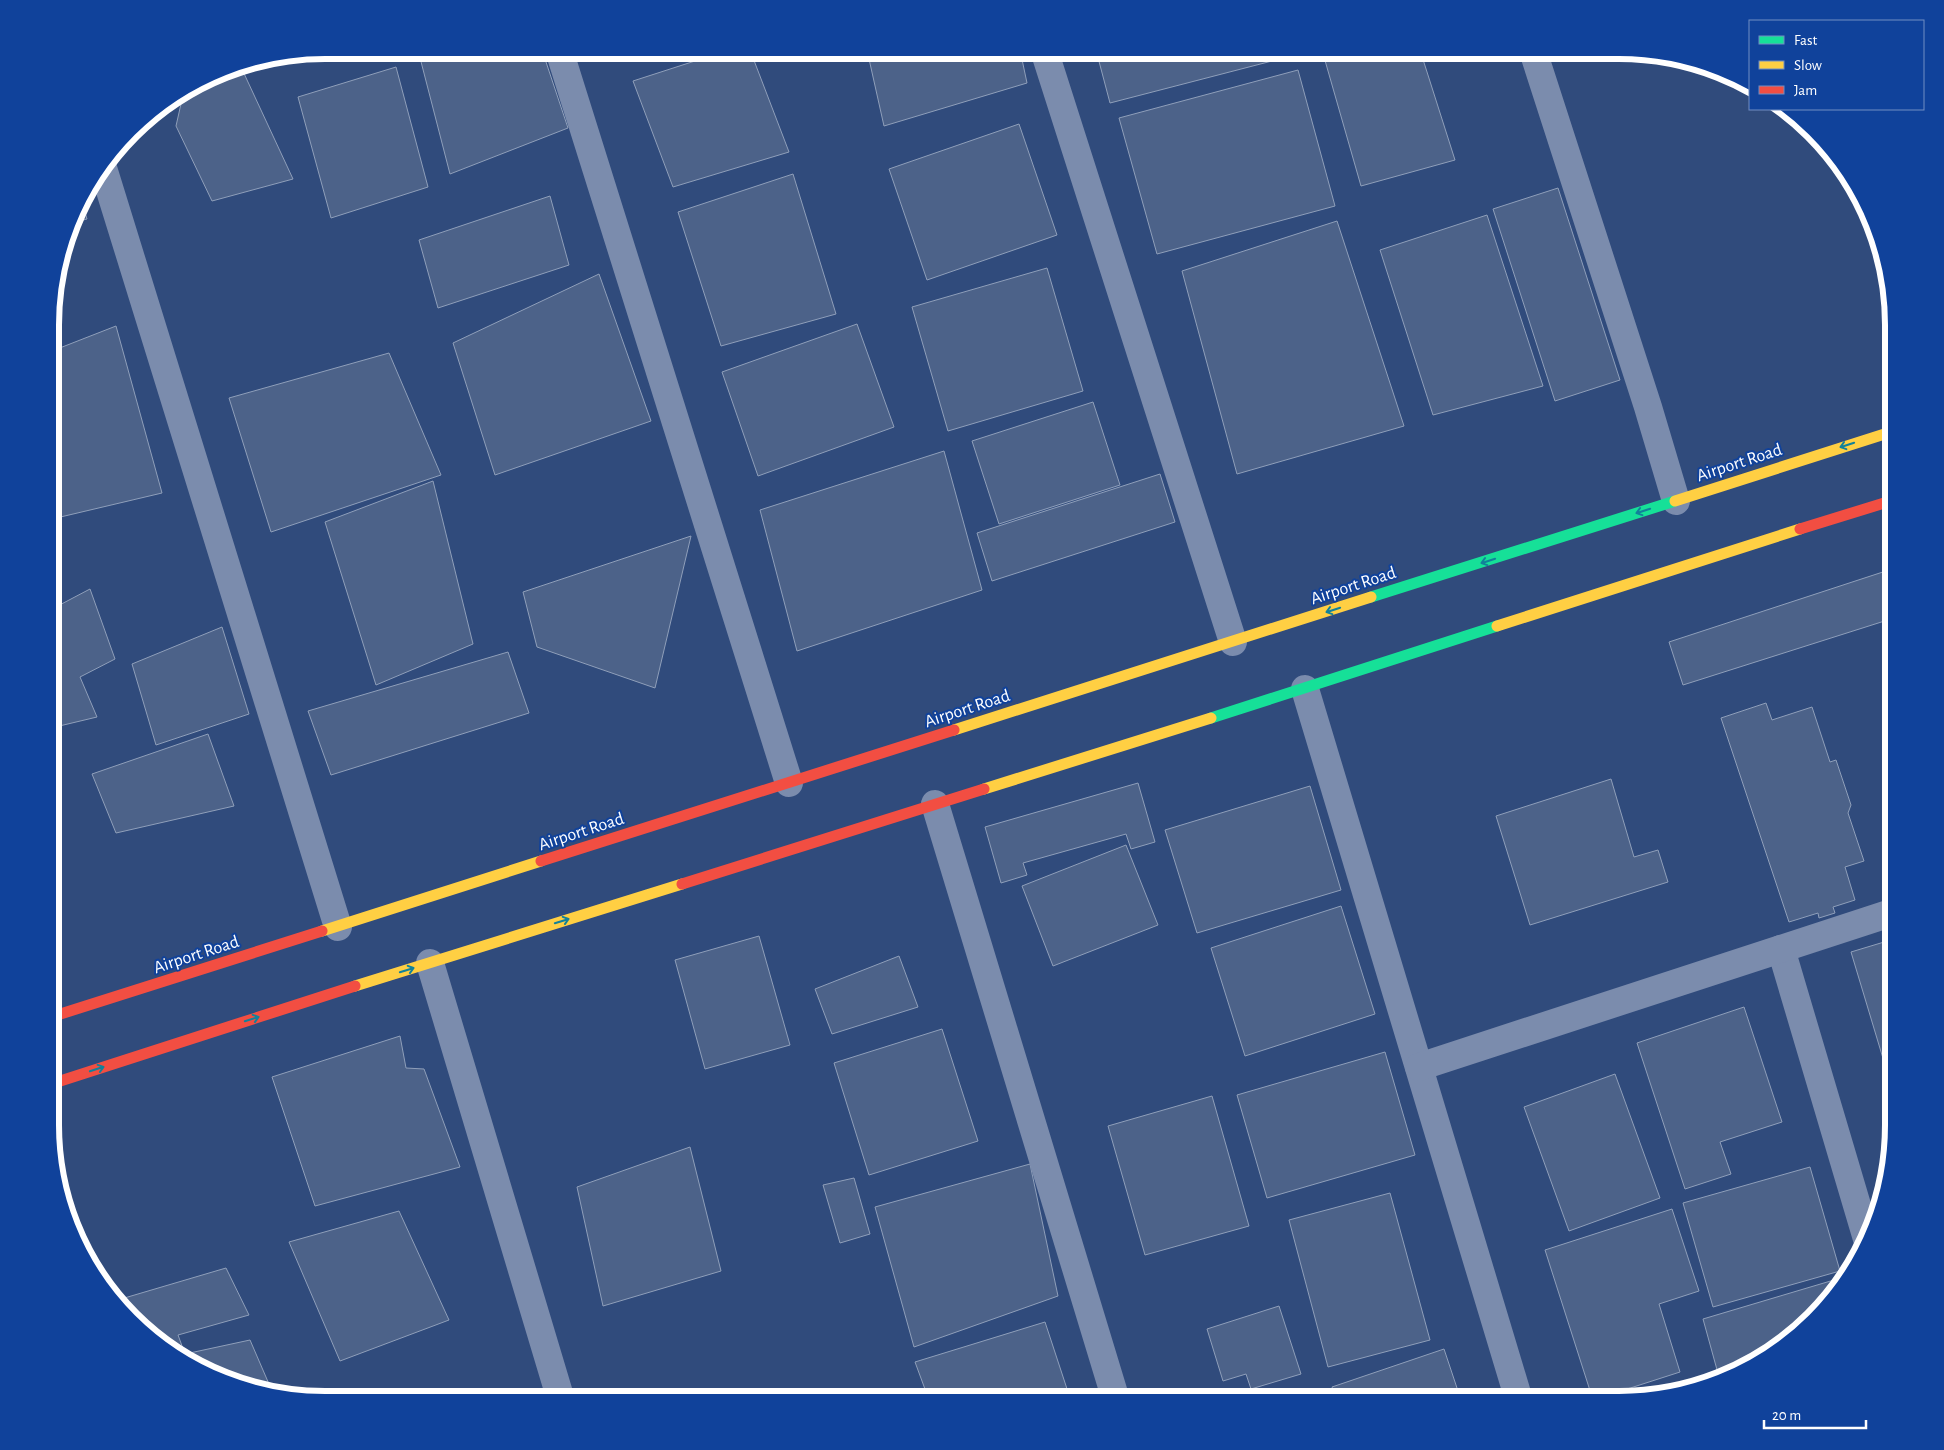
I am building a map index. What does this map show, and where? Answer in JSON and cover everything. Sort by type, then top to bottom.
[{"type":"highway","name":"Airport Road","points":[[59,1014],[1885,433]]},
{"type":"highway","points":[[59,1081],[430,963],[1305,689],[1659,573],[1885,503]]},
{"type":"street","points":[[562,59],[789,783]]},
{"type":"street","points":[[1047,59],[1233,642]]},
{"type":"street","points":[[1537,59],[1676,501]]},
{"type":"street","points":[[105,175],[338,926]]},
{"type":"street","points":[[1305,689],[1516,1391]]},
{"type":"street","points":[[935,804],[1113,1391]]},
{"type":"street","points":[[1419,1067],[1885,915]]},
{"type":"street","points":[[1781,949],[1865,1228]]},
{"type":"street","points":[[430,963],[558,1391]]},
{"type":"building","points":[[420,59],[545,59],[568,128],[450,174]]},
{"type":"building","points":[[701,59],[753,59],[789,152],[673,187],[633,81]]},
{"type":"building","points":[[869,59],[1022,59],[1027,83],[884,126]]},
{"type":"building","points":[[1098,59],[1280,59],[1110,103]]},
{"type":"building","points":[[1325,59],[1423,59],[1455,160],[1361,186]]},
{"type":"building","points":[[396,67],[428,187],[331,218],[298,97]]},
{"type":"building","points":[[1298,70],[1335,206],[1157,254],[1119,118]]},
{"type":"building","points":[[243,72],[293,179],[212,201],[176,126],[182,101],[207,86]]},
{"type":"building","points":[[1019,124],[1057,235],[927,280],[889,169]]},
{"type":"building","points":[[793,174],[836,314],[721,346],[678,212]]},
{"type":"building","points":[[1558,188],[1620,380],[1555,401],[1493,209]]},
{"type":"building","points":[[550,196],[569,265],[438,308],[419,240]]},
{"type":"building","points":[[84,210],[87,219],[80,221]]},
{"type":"building","points":[[1487,215],[1543,386],[1433,415],[1380,250]]},
{"type":"building","points":[[1337,221],[1404,426],[1237,474],[1182,271]]},
{"type":"building","points":[[1047,268],[1083,391],[948,431],[912,307]]},
{"type":"building","points":[[599,274],[651,421],[495,475],[453,343]]},
{"type":"building","points":[[857,324],[894,427],[758,476],[722,372]]},
{"type":"building","points":[[116,326],[162,493],[59,517],[59,348]]},
{"type":"building","points":[[389,353],[441,475],[271,532],[229,398]]},
{"type":"building","points":[[1093,402],[1120,485],[999,524],[972,441]]},
{"type":"building","points":[[944,451],[982,590],[797,651],[760,510]]},
{"type":"building","points":[[1160,474],[1175,522],[992,581],[977,533]]},
{"type":"building","points":[[433,481],[473,644],[376,685],[325,522]]},
{"type":"building","points":[[691,536],[655,688],[537,647],[523,592]]},
{"type":"building","points":[[1885,571],[1885,621],[1683,685],[1669,642]]},
{"type":"building","points":[[90,589],[115,659],[80,677],[97,717],[59,726],[59,605]]},
{"type":"building","points":[[222,627],[249,714],[156,745],[132,664]]},
{"type":"building","points":[[508,652],[529,713],[331,775],[308,711]]},
{"type":"building","points":[[1766,703],[1772,720],[1812,707],[1830,762],[1836,760],[1851,805],[1848,813],[1864,861],[1845,867],[1855,900],[1833,907],[1835,913],[1819,918],[1818,913],[1789,922],[1721,718]]},
{"type":"building","points":[[208,734],[234,806],[116,833],[92,774]]},
{"type":"building","points":[[1611,779],[1634,857],[1658,850],[1668,882],[1530,925],[1496,816]]},
{"type":"building","points":[[1138,783],[1155,842],[1131,849],[1126,834],[1023,863],[1027,875],[1001,883],[985,827]]},
{"type":"building","points":[[1310,786],[1341,890],[1197,933],[1165,830]]},
{"type":"building","points":[[1126,845],[1158,925],[1053,966],[1022,886]]},
{"type":"building","points":[[1341,906],[1375,1014],[1245,1056],[1211,948]]},
{"type":"building","points":[[759,936],[790,1045],[705,1069],[675,960]]},
{"type":"building","points":[[1885,942],[1885,1065],[1851,952]]},
{"type":"building","points":[[899,956],[918,1007],[832,1034],[815,989]]},
{"type":"building","points":[[1744,1007],[1782,1122],[1720,1142],[1731,1174],[1685,1189],[1637,1043]]},
{"type":"building","points":[[942,1029],[978,1141],[869,1175],[834,1063]]},
{"type":"building","points":[[400,1036],[406,1068],[424,1069],[460,1167],[315,1206],[272,1077]]},
{"type":"building","points":[[1385,1052],[1415,1155],[1267,1198],[1237,1095]]},
{"type":"building","points":[[1615,1074],[1660,1198],[1569,1231],[1524,1107]]},
{"type":"building","points":[[1212,1096],[1249,1226],[1145,1255],[1108,1126]]},
{"type":"building","points":[[690,1147],[721,1271],[603,1306],[577,1187]]},
{"type":"building","points":[[1030,1164],[1058,1296],[914,1347],[875,1207]]},
{"type":"building","points":[[1810,1167],[1840,1271],[1713,1307],[1683,1203]]},
{"type":"building","points":[[854,1178],[870,1234],[840,1243],[823,1185]]},
{"type":"building","points":[[1390,1193],[1430,1340],[1328,1367],[1289,1220]]},
{"type":"building","points":[[1672,1209],[1699,1291],[1659,1304],[1680,1372],[1621,1391],[1590,1391],[1545,1250]]},
{"type":"building","points":[[399,1211],[449,1320],[340,1361],[289,1242]]},
{"type":"building","points":[[226,1268],[249,1315],[178,1335],[184,1350],[150,1325],[124,1298]]},
{"type":"building","points":[[1835,1280],[1807,1313],[1781,1336],[1752,1356],[1718,1372],[1703,1319]]},
{"type":"building","points":[[1279,1306],[1301,1374],[1251,1389],[1246,1374],[1223,1381],[1207,1329]]},
{"type":"building","points":[[1045,1322],[1068,1391],[926,1391],[915,1362]]},
{"type":"building","points":[[250,1340],[269,1385],[223,1371],[188,1353]]},
{"type":"building","points":[[1444,1349],[1458,1391],[1333,1391],[1332,1387]]},
{"type":"traffic: fast","points":[[1371,597],[1675,501]]},
{"type":"traffic: fast","points":[[1211,718],[1497,626]]},
{"type":"traffic: slow","points":[[1675,501],[1885,434]]},
{"type":"traffic: slow","points":[[1497,626],[1800,529]]},
{"type":"traffic: slow","points":[[954,730],[1371,597]]},
{"type":"traffic: slow","points":[[984,789],[1211,718]]},
{"type":"traffic: slow","points":[[322,931],[541,861]]},
{"type":"traffic: slow","points":[[355,986],[682,884]]},
{"type":"traffic: jam","points":[[1800,529],[1885,503]]},
{"type":"traffic: jam","points":[[541,861],[954,730]]},
{"type":"traffic: jam","points":[[682,884],[984,789]]},
{"type":"traffic: jam","points":[[59,1014],[322,931]]},
{"type":"traffic: jam","points":[[59,1081],[355,986]]}]
